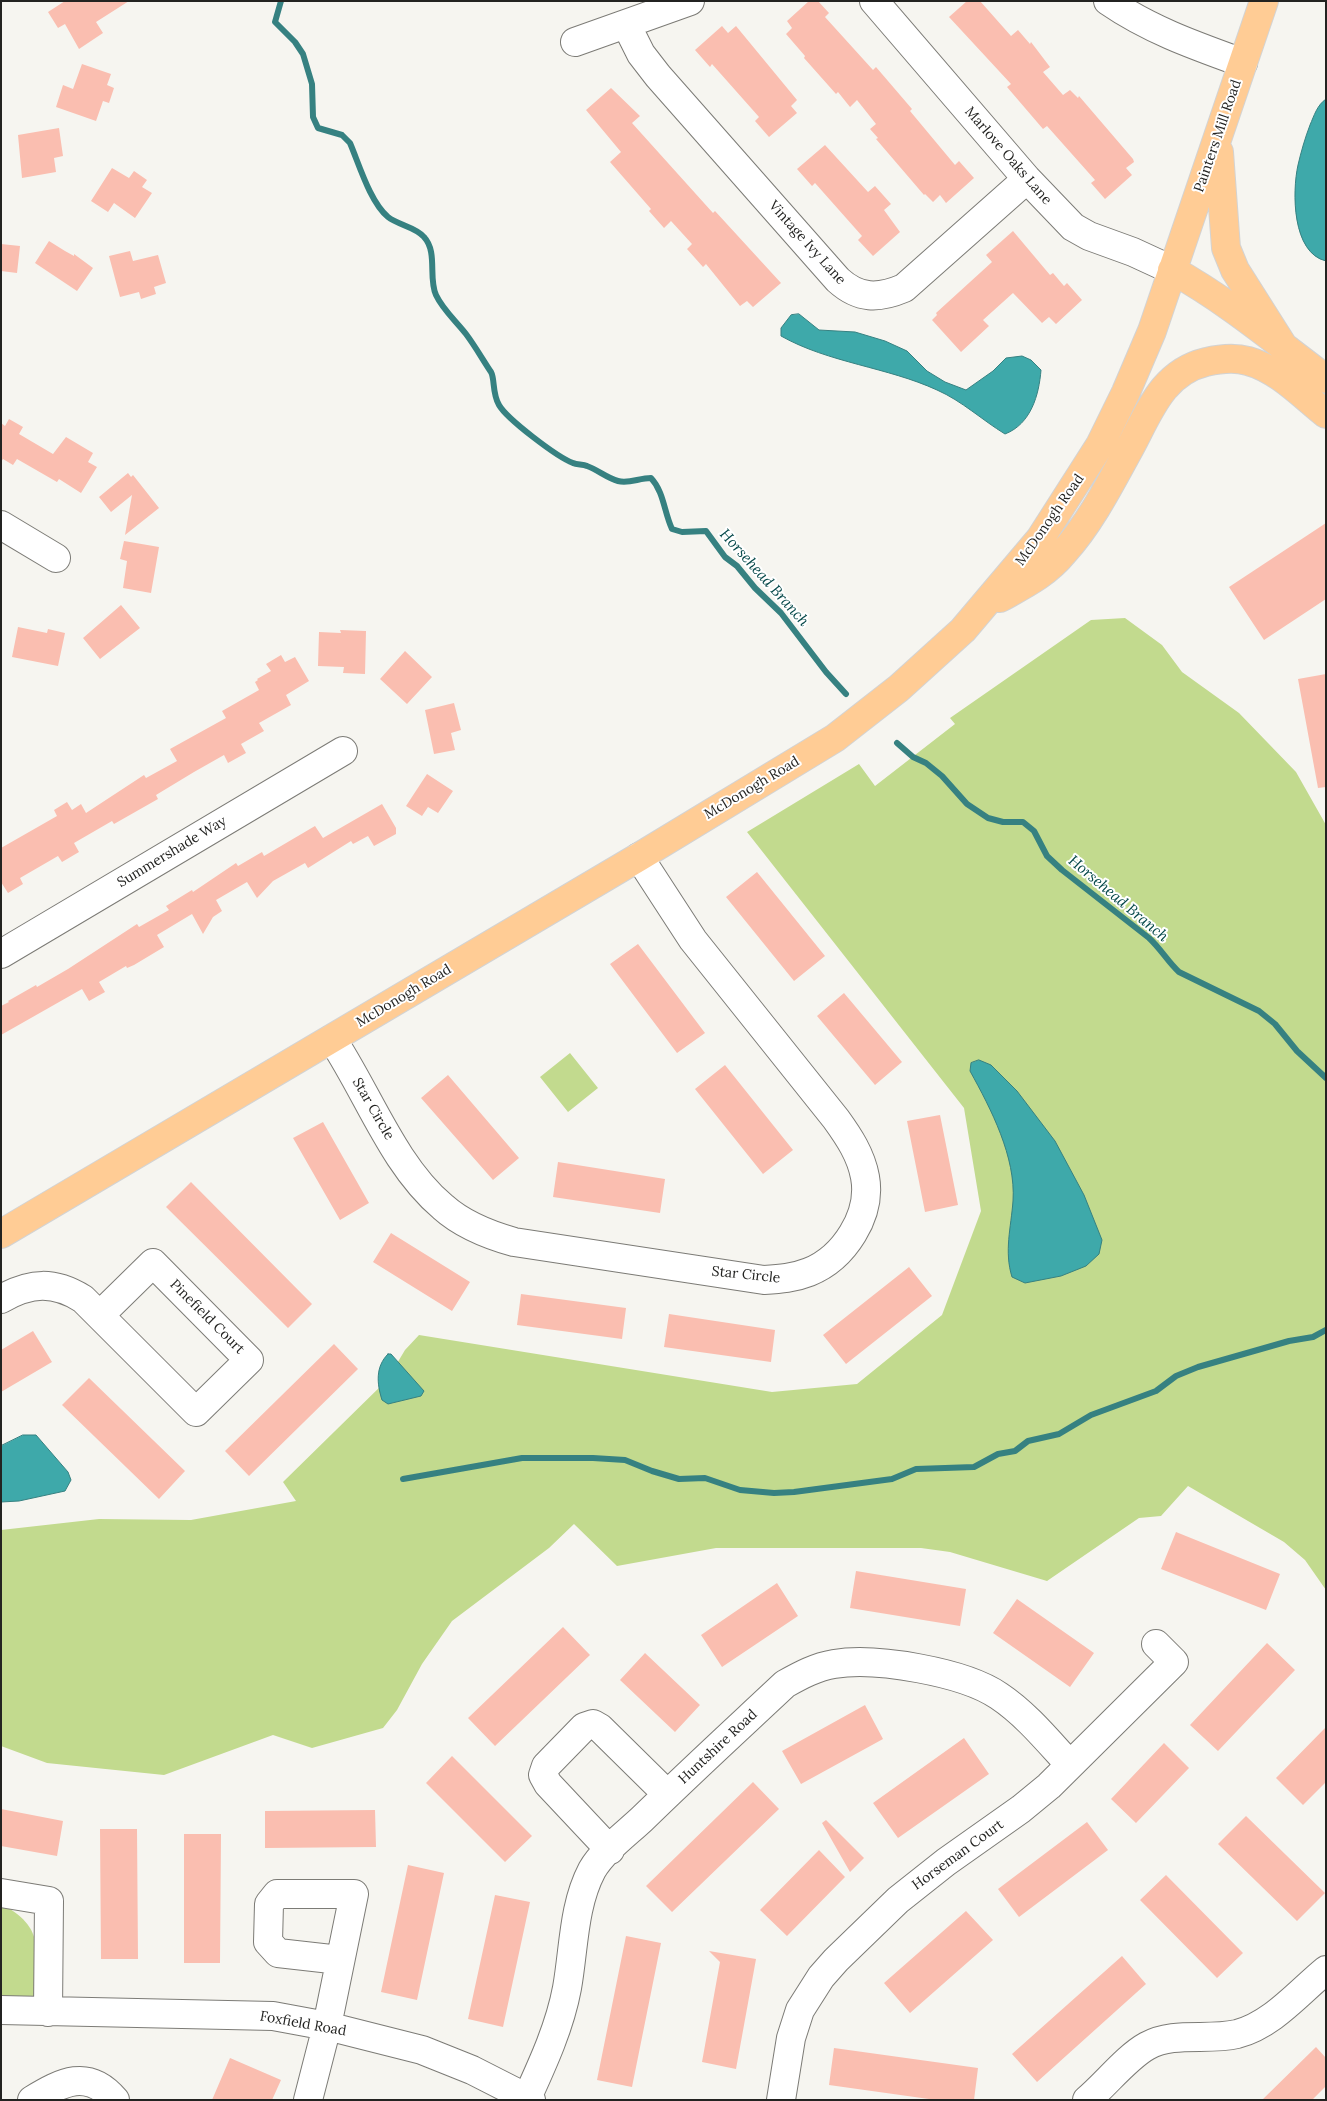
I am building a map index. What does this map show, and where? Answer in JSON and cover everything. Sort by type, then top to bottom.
[{"type":"main road","name":"Painters Mill Road","points":[[1172,270],[1264,1]]},
{"type":"main road","points":[[1218,139],[1226,248],[1235,270],[1285,349]]},
{"type":"main road","points":[[1172,270],[1204,288],[1244,316],[1326,379]]},
{"type":"main road","name":"McDonogh Road","points":[[1,1234],[639,857],[835,738],[900,688],[964,630],[1040,539],[1100,445],[1126,392],[1148,340],[1172,270]]},
{"type":"main road","points":[[984,607],[1045,572],[1065,551],[1114,476],[1152,404],[1169,382],[1182,371],[1198,364],[1216,360],[1246,360],[1263,366],[1275,374],[1326,414]]},
{"type":"street","points":[[575,42],[690,1]]},
{"type":"street","name":"Marlove Oaks Lane","points":[[874,1],[1027,179],[1073,227],[1089,236],[1133,252],[1172,270]]},
{"type":"street","points":[[1108,1],[1137,20],[1174,38],[1243,63]]},
{"type":"street","name":"Vintage Ivy Lane","points":[[626,24],[641,54],[658,76],[838,280],[847,288],[857,293],[886,296],[904,288],[1027,179]]},
{"type":"street","points":[[1,525],[56,558]]},
{"type":"street","name":"Summershade Way","points":[[1,954],[343,751]]},
{"type":"street","name":"Star Circle","points":[[332,1039],[408,1170],[426,1192],[444,1209],[465,1223],[491,1235],[514,1242],[764,1280],[790,1279],[825,1264],[850,1237],[860,1219],[865,1198],[866,1178],[859,1156],[836,1119],[693,940],[639,857]]},
{"type":"street","name":"Pinefield Court","points":[[1,1299],[28,1287],[48,1285],[69,1290],[84,1299],[196,1412],[249,1360],[153,1263],[100,1315]]},
{"type":"street","name":"Horseman Court","points":[[781,2100],[791,2038],[800,2010],[821,1977],[898,1900],[946,1862],[1021,1810],[1070,1765],[1174,1662],[1156,1644]]},
{"type":"street","name":"Huntshire Road","points":[[529,2099],[561,2012],[567,1990],[577,1916],[584,1890],[593,1869],[667,1794],[785,1684],[807,1672],[832,1664],[857,1662],[954,1675],[998,1695],[1019,1712],[1070,1765]]},
{"type":"street","points":[[610,1850],[548,1784],[544,1775],[546,1766],[584,1727],[593,1724],[600,1728],[667,1794]]},
{"type":"street","points":[[1,1893],[49,1901],[48,2012]]},
{"type":"street","points":[[308,2100],[327,2026],[340,1960]]},
{"type":"street","points":[[1087,2100],[1146,2046],[1168,2038],[1212,2038],[1237,2034],[1256,2028],[1326,1970]]},
{"type":"street","name":"Foxfield Road","points":[[1,2010],[273,2016],[327,2026],[422,2050],[472,2070],[529,2099]]},
{"type":"street","points":[[32,2100],[48,2090],[80,2080],[97,2083],[115,2100]]},
{"type":"green space","points":[[1125,618],[1162,645],[1182,672],[1239,713],[1296,772],[1326,825],[1326,1590],[1305,1560],[1284,1542],[1188,1486],[1161,1516],[1139,1518],[1047,1581],[950,1552],[921,1548],[716,1548],[617,1566],[574,1524],[549,1548],[452,1621],[422,1664],[397,1710],[383,1728],[312,1748],[273,1735],[164,1775],[47,1763],[1,1746],[1,1530],[99,1519],[191,1520],[296,1501],[283,1482],[387,1380],[405,1350],[419,1335],[772,1392],[857,1384],[942,1315],[981,1211],[964,1108],[747,832],[859,764],[875,786],[955,724],[950,718],[1091,620]]},
{"type":"green space","points":[[570,1053],[598,1088],[568,1112],[540,1077]]},
{"type":"green space","points":[[1,1904],[26,1922],[36,1942],[35,1996],[1,1996]]},
{"type":"water","points":[[1326,99],[1326,261],[1315,256],[1306,246],[1297,220],[1295,190],[1298,165],[1306,135],[1316,111]]},
{"type":"water","points":[[799,314],[819,330],[855,332],[885,341],[907,351],[927,371],[945,382],[966,390],[993,371],[1006,358],[1022,356],[1031,360],[1041,370],[1036,399],[1021,423],[1005,434],[937,390],[918,382],[819,353],[781,336],[781,328],[791,315]]},
{"type":"water","points":[[979,1060],[991,1065],[1017,1091],[1055,1141],[1084,1195],[1102,1240],[1099,1254],[1086,1266],[1061,1276],[1025,1283],[1012,1277],[1008,1249],[1013,1184],[1006,1151],[994,1117],[970,1071],[971,1063]]},
{"type":"water","points":[[388,1354],[391,1354],[424,1391],[421,1396],[388,1404],[382,1400],[378,1376],[381,1364]]},
{"type":"water","points":[[23,1435],[36,1435],[68,1472],[71,1480],[65,1491],[19,1501],[1,1502],[1,1446]]},
{"type":"building","points":[[65,1],[129,1],[96,22],[103,33],[79,49],[65,24],[58,28],[48,12]]},
{"type":"building","points":[[809,1],[818,1],[829,13],[825,17],[873,70],[876,67],[912,109],[910,111],[955,165],[959,161],[974,178],[946,203],[940,195],[933,202],[924,195],[876,139],[878,138],[870,129],[876,124],[857,100],[850,107],[838,92],[836,94],[804,58],[805,56],[786,34],[792,28],[787,21]]},
{"type":"building","points":[[967,1],[980,1],[1011,36],[1018,30],[1030,44],[1031,42],[1050,67],[1043,72],[1063,95],[1070,90],[1078,98],[1079,96],[1133,159],[1134,162],[1126,168],[1132,175],[1105,199],[1091,183],[1095,180],[1047,126],[1043,129],[1007,87],[1011,84],[949,17]]},
{"type":"building","points":[[722,26],[728,33],[736,26],[797,100],[791,106],[797,113],[769,137],[755,121],[759,117],[712,64],[710,67],[695,50]]},
{"type":"building","points":[[82,64],[111,74],[107,85],[114,88],[109,103],[103,101],[96,121],[56,107],[63,85],[73,89]]},
{"type":"building","points":[[611,88],[640,116],[632,123],[713,213],[715,211],[781,283],[753,307],[747,301],[740,306],[706,264],[703,267],[687,249],[692,244],[671,221],[664,228],[649,211],[651,209],[610,162],[621,152],[586,110]]},
{"type":"building","points":[[59,128],[63,156],[54,158],[56,172],[22,178],[18,135]]},
{"type":"building","points":[[825,145],[868,192],[875,186],[891,204],[884,210],[900,232],[873,256],[858,240],[862,236],[815,183],[812,186],[797,169]]},
{"type":"building","points":[[112,168],[129,178],[134,171],[147,180],[142,187],[152,193],[135,218],[114,203],[108,212],[91,201]]},
{"type":"building","points":[[1013,231],[1050,275],[1053,273],[1064,286],[1067,283],[1082,300],[1056,324],[1049,317],[1042,323],[1013,293],[983,320],[989,326],[961,352],[932,320],[937,315],[936,313],[992,262],[986,255]]},
{"type":"building","points":[[49,241],[74,256],[74,254],[93,268],[77,291],[35,263]]},
{"type":"building","points":[[1,244],[20,246],[17,273],[1,271]]},
{"type":"building","points":[[130,251],[133,261],[158,255],[166,283],[154,287],[156,294],[141,299],[139,292],[120,297],[109,256]]},
{"type":"building","points":[[9,419],[23,427],[19,434],[53,454],[66,437],[93,453],[88,462],[97,467],[81,493],[59,479],[57,482],[17,459],[13,465],[3,459],[1,462],[1,423],[5,426]]},
{"type":"building","points":[[128,473],[131,477],[133,475],[159,508],[125,535],[132,495],[111,512],[99,497]]},
{"type":"building","points":[[1326,523],[1326,599],[1264,640],[1229,587]]},
{"type":"building","points":[[124,541],[159,547],[151,593],[123,588],[127,561],[120,559]]},
{"type":"building","points":[[121,605],[140,628],[100,659],[83,638]]},
{"type":"building","points":[[18,627],[47,633],[48,629],[65,633],[58,666],[12,657]]},
{"type":"building","points":[[340,630],[366,631],[365,674],[343,673],[344,667],[318,666],[319,632],[341,633]]},
{"type":"building","points":[[405,651],[432,677],[407,704],[380,679]]},
{"type":"building","points":[[281,655],[285,662],[295,657],[309,681],[286,695],[291,705],[259,723],[264,731],[241,744],[246,753],[228,763],[224,755],[194,772],[156,795],[158,799],[114,824],[112,821],[74,843],[79,852],[62,862],[58,856],[20,878],[23,884],[8,893],[1,882],[1,848],[57,816],[54,810],[67,802],[72,810],[81,804],[86,813],[144,775],[146,778],[177,761],[170,749],[226,718],[222,711],[259,690],[255,682],[271,671],[266,664]]},
{"type":"building","points":[[1326,674],[1326,787],[1318,788],[1298,679]]},
{"type":"building","points":[[454,703],[461,730],[451,733],[455,750],[434,754],[425,710]]},
{"type":"building","points":[[427,774],[453,791],[438,813],[428,807],[422,816],[406,806]]},
{"type":"building","points":[[382,804],[396,828],[396,834],[374,846],[368,836],[353,844],[351,841],[308,868],[305,863],[273,881],[257,898],[247,882],[216,900],[222,911],[213,917],[203,934],[192,914],[157,935],[164,947],[134,965],[127,968],[126,966],[99,982],[105,992],[89,1001],[82,989],[1,1035],[1,1006],[8,1001],[68,969],[137,924],[139,927],[169,910],[166,906],[192,890],[193,892],[236,863],[238,866],[262,852],[264,856],[315,826],[323,838]]},
{"type":"building","points":[[757,872],[825,956],[794,981],[726,897]]},
{"type":"building","points":[[638,944],[705,1033],[677,1053],[610,964]]},
{"type":"building","points":[[844,993],[902,1062],[875,1085],[817,1016]]},
{"type":"building","points":[[725,1065],[793,1150],[763,1174],[695,1089]]},
{"type":"building","points":[[448,1075],[519,1158],[493,1180],[421,1098]]},
{"type":"building","points":[[940,1115],[958,1205],[925,1212],[907,1121]]},
{"type":"building","points":[[323,1122],[369,1203],[340,1220],[293,1138]]},
{"type":"building","points":[[558,1162],[665,1179],[660,1213],[553,1197]]},
{"type":"building","points":[[191,1182],[312,1304],[288,1328],[166,1207]]},
{"type":"building","points":[[391,1233],[470,1282],[452,1311],[373,1262]]},
{"type":"building","points":[[909,1267],[932,1296],[846,1364],[823,1335]]},
{"type":"building","points":[[521,1294],[626,1308],[622,1339],[517,1325]]},
{"type":"building","points":[[669,1314],[775,1330],[771,1362],[664,1347]]},
{"type":"building","points":[[33,1331],[52,1362],[1,1392],[1,1350]]},
{"type":"building","points":[[334,1344],[358,1369],[249,1476],[225,1451]]},
{"type":"building","points":[[89,1378],[185,1471],[159,1499],[62,1405]]},
{"type":"building","points":[[1176,1532],[1280,1574],[1266,1610],[1161,1569]]},
{"type":"building","points":[[856,1571],[966,1589],[960,1626],[850,1608]]},
{"type":"building","points":[[777,1583],[798,1616],[722,1667],[701,1635]]},
{"type":"building","points":[[1017,1599],[1094,1653],[1070,1687],[993,1633]]},
{"type":"building","points":[[563,1627],[590,1655],[495,1746],[468,1718]]},
{"type":"building","points":[[1267,1643],[1295,1670],[1218,1751],[1190,1725]]},
{"type":"building","points":[[645,1653],[700,1705],[675,1732],[620,1680]]},
{"type":"building","points":[[865,1705],[883,1739],[801,1784],[782,1751]]},
{"type":"building","points":[[1326,1727],[1326,1782],[1303,1805],[1276,1778]]},
{"type":"building","points":[[964,1738],[989,1774],[898,1838],[873,1803]]},
{"type":"building","points":[[1164,1743],[1189,1768],[1136,1823],[1111,1799]]},
{"type":"building","points":[[452,1756],[532,1836],[505,1862],[426,1783]]},
{"type":"building","points":[[753,1782],[779,1809],[672,1912],[646,1886]]},
{"type":"building","points":[[1,1809],[63,1821],[57,1856],[1,1846]]},
{"type":"building","points":[[375,1810],[376,1847],[265,1848],[265,1811]]},
{"type":"building","points":[[1246,1816],[1325,1893],[1297,1921],[1218,1844]]},
{"type":"building","points":[[826,1820],[864,1858],[850,1872],[822,1823]]},
{"type":"building","points":[[1087,1822],[1108,1850],[1019,1917],[998,1889]]},
{"type":"building","points":[[100,1829],[137,1829],[138,1959],[101,1959]]},
{"type":"building","points":[[184,1834],[221,1834],[220,1963],[184,1963]]},
{"type":"building","points":[[819,1850],[845,1877],[787,1936],[760,1910]]},
{"type":"building","points":[[408,1865],[444,1873],[417,2000],[381,1992]]},
{"type":"building","points":[[1166,1875],[1243,1953],[1217,1978],[1140,1900]]},
{"type":"building","points":[[495,1895],[530,1902],[503,2027],[468,2019]]},
{"type":"building","points":[[966,1911],[993,1940],[910,2013],[884,1983]]},
{"type":"building","points":[[626,1936],[661,1943],[632,2087],[597,2080]]},
{"type":"building","points":[[709,1951],[756,1959],[736,2069],[702,2062],[720,1962]]},
{"type":"building","points":[[1122,1956],[1146,1984],[1037,2082],[1012,2054]]},
{"type":"building","points":[[1316,2047],[1326,2058],[1326,2086],[1312,2100],[1262,2100]]},
{"type":"building","points":[[834,2048],[978,2068],[974,2100],[936,2100],[829,2085]]},
{"type":"building","points":[[230,2058],[281,2080],[272,2100],[212,2100]]},
{"type":"waterway","name":"Horsehead Branch","points":[[281,1],[275,22],[295,42],[303,54],[312,84],[313,117],[318,128],[342,135],[350,143],[370,193],[382,210],[392,220],[421,234],[428,243],[431,250],[436,295],[491,372],[494,391],[499,405],[533,437],[573,463],[587,466],[618,481],[626,482],[651,478],[659,489],[672,529],[682,532],[706,531],[725,557],[737,566],[755,588],[781,613],[826,672],[846,694]]},
{"type":"waterway","name":"Horsehead Branch","points":[[897,743],[913,757],[926,763],[942,776],[967,804],[988,818],[1003,822],[1023,822],[1034,831],[1047,856],[1062,870],[1149,938],[1179,972],[1259,1011],[1275,1024],[1297,1051],[1326,1078]]},
{"type":"waterway","points":[[403,1479],[522,1458],[593,1458],[625,1460],[679,1479],[705,1478],[740,1490],[774,1493],[892,1479],[916,1469],[974,1467],[998,1454],[1015,1451],[1028,1441],[1059,1434],[1091,1415],[1156,1391],[1176,1376],[1198,1367],[1289,1341],[1313,1337],[1326,1330]]}]
